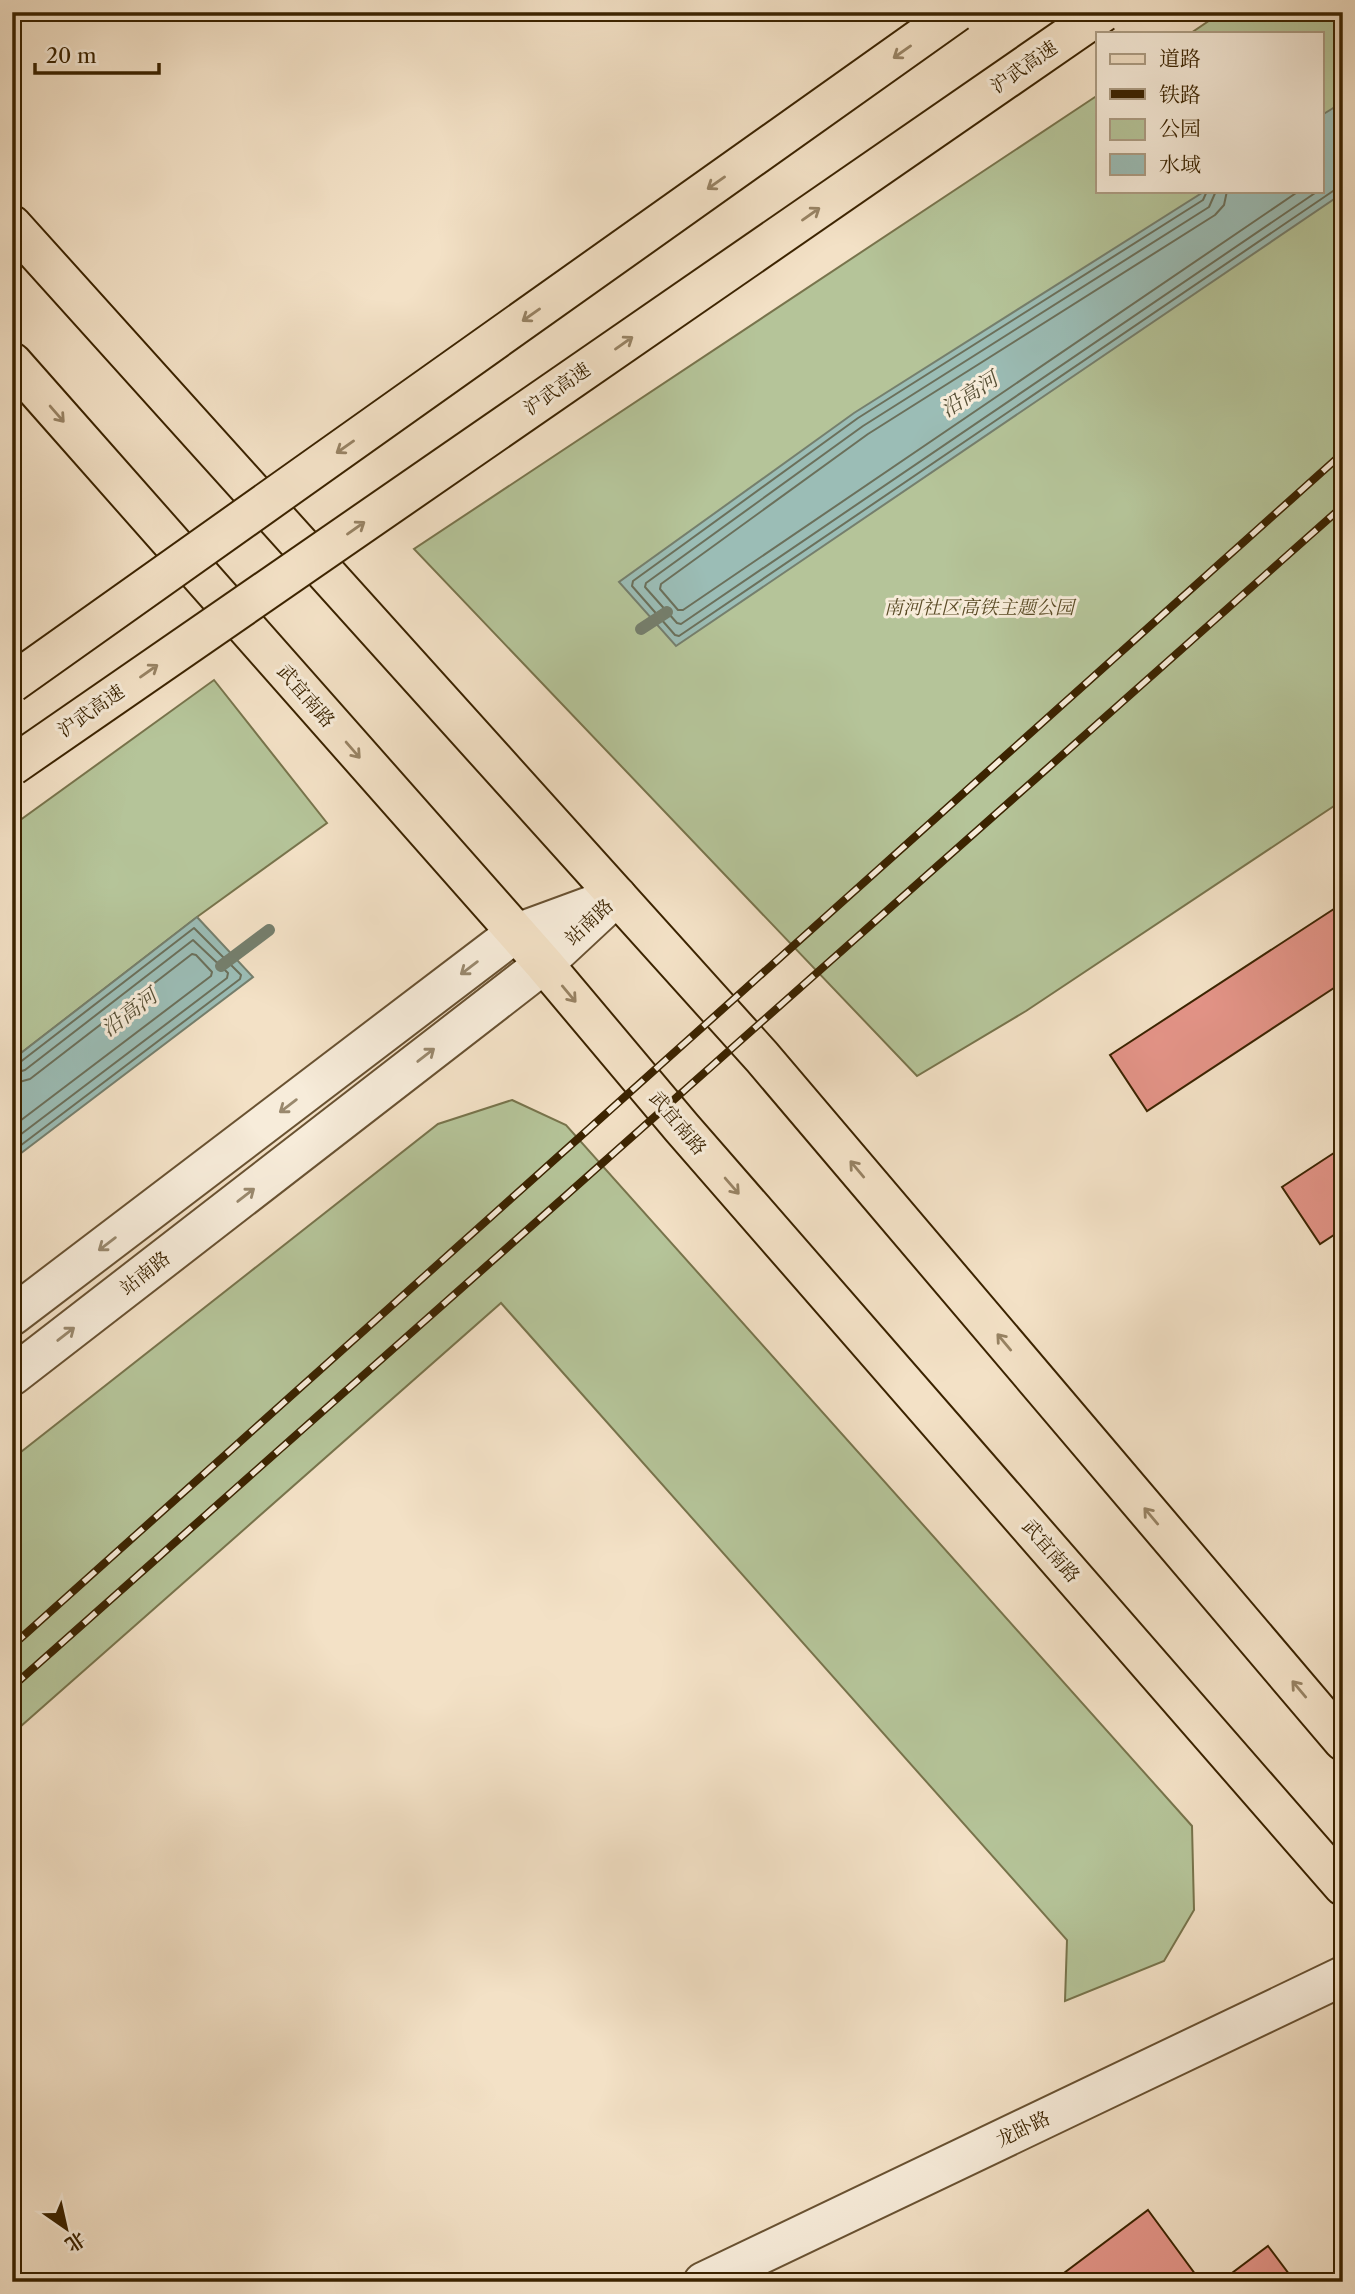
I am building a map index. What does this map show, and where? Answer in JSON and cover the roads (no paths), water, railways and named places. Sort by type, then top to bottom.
[{"type":"main road","points":[[12,684],[957,12]]},
{"type":"main road","name":"沪武高速","points":[[12,766],[1102,12]]},
{"type":"main road","points":[[12,225],[762,1057],[1343,1741]]},
{"type":"main road","name":"武宜南路","points":[[12,362],[514,934],[544,964],[682,1128],[1343,1886]]},
{"type":"street","name":"站南路","points":[[12,1316],[514,934],[617,896]]},
{"type":"street","name":"站南路","points":[[12,1376],[544,964],[617,896]]},
{"type":"street","name":"龙卧路","points":[[703,2282],[1343,1976]]},
{"type":"water","points":[[1343,102],[1343,193],[676,646],[619,582],[854,413],[1203,192],[1324,192],[1324,114]]},
{"type":"water","points":[[197,917],[253,977],[12,1160],[12,1060]]},
{"type":"waterway","name":"沿高河","points":[[641,629],[667,612]]},
{"type":"waterway","name":"沿高河","points":[[221,966],[269,930]]},
{"type":"railway","points":[[12,1646],[1343,453]]},
{"type":"railway","points":[[12,1687],[1343,506]]},
{"type":"park label","name":"南河社区高铁主题公园","points":[[979,607]]}]
